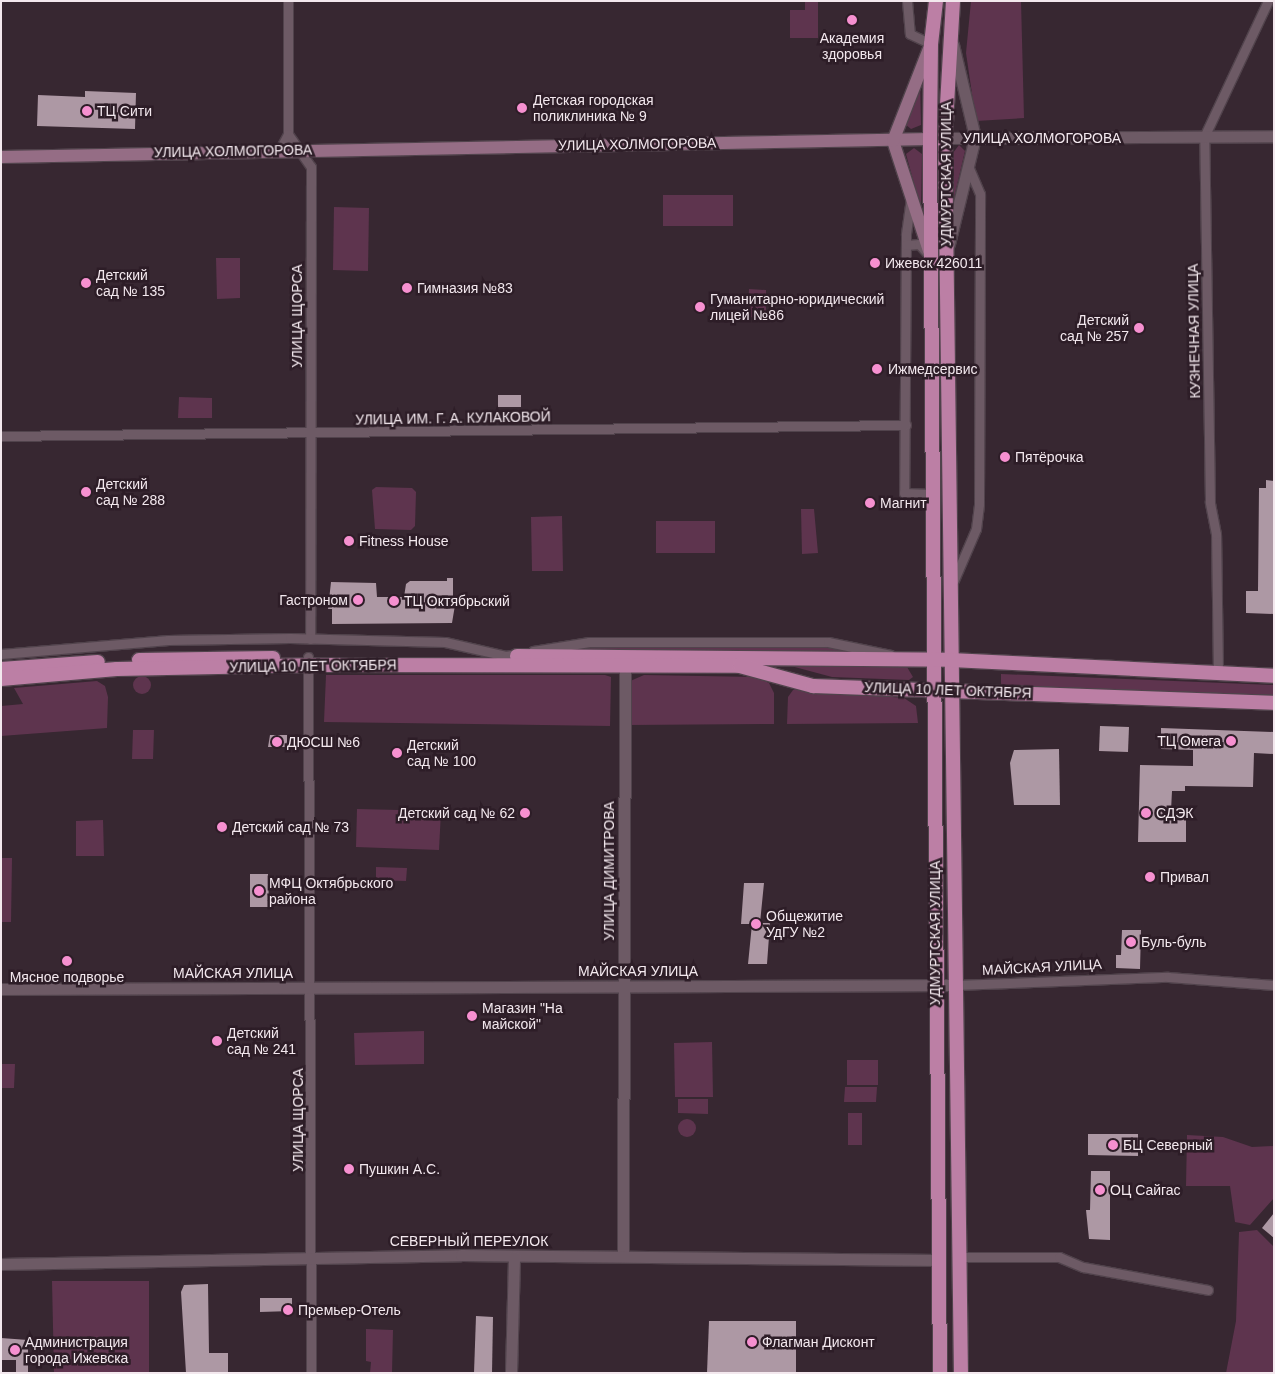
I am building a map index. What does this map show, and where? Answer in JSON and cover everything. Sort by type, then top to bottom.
[{"type":"main road","name":"УДМУРТСКАЯ УЛИЦА","points":[[936,1],[931,44],[930,256],[935,985],[940,1373]]},
{"type":"main road","name":"УДМУРТСКАЯ УЛИЦА","points":[[953,1],[949,29],[945,138],[961,1373]]},
{"type":"main road","points":[[930,256],[893,140],[931,44]]},
{"type":"main road","name":"УЛИЦА ХОЛМОГОРОВА","points":[[1,156],[314,148],[945,138]]},
{"type":"main road","name":"УЛИЦА 10 ЛЕТ ОКТЯБРЯ","points":[[1,679],[117,669],[308,661],[506,656],[740,666],[814,686],[1274,703]]},
{"type":"main road","name":"УЛИЦА 10 ЛЕТ ОКТЯБРЯ","points":[[1,669],[126,660],[951,660],[1274,676]]},
{"type":"main road","points":[[936,1030],[946,1023],[956,1028]]},
{"type":"street","points":[[280,149],[288,134],[288,1]]},
{"type":"street","points":[[907,1],[910,34],[931,44]]},
{"type":"street","name":"КУЗНЕЧНАЯ УЛИЦА","points":[[1218,673],[1216,534],[1210,502],[1204,137],[1268,1]]},
{"type":"street","points":[[947,255],[975,137],[949,29]]},
{"type":"street","name":"УЛИЦА ЩОРСА","points":[[288,134],[301,149],[311,167],[310,639]]},
{"type":"street","name":"УЛИЦА ХОЛМОГОРОВА","points":[[945,138],[1274,136]]},
{"type":"street","points":[[311,167],[314,148]]},
{"type":"street","name":"УДМУРТСКАЯ УЛИЦА","points":[[950,587],[976,529],[979,504],[980,194],[968,166]]},
{"type":"street","points":[[911,198],[906,245],[904,493],[932,494]]},
{"type":"street","points":[[906,245],[919,244],[930,256]]},
{"type":"street","name":"УЛИЦА ИМ. Г. А. КУЛАКОВОЙ","points":[[1,436],[311,434],[906,425]]},
{"type":"street","name":"УЛИЦА 10 ЛЕТ ОКТЯБРЯ","points":[[1,654],[168,640],[310,639],[445,642],[506,656],[590,642],[828,642],[913,660]]},
{"type":"street","name":"УЛИЦА ЩОРСА","points":[[308,661],[311,987],[311,1373]]},
{"type":"street","name":"УЛИЦА ДИМИТРОВА","points":[[623,1256],[625,661]]},
{"type":"street","name":"МАЙСКАЯ УЛИЦА","points":[[1,989],[955,985],[1168,977],[1274,985]]},
{"type":"street","points":[[511,1373],[514,1256]]},
{"type":"street","name":"СЕВЕРНЫЙ ПЕРЕУЛОК","points":[[1,1264],[312,1257],[514,1256],[938,1260]]},
{"type":"street","points":[[960,1257],[1059,1257],[1083,1267],[1208,1290]]},
{"type":"shaded area","points":[[805,1],[818,1],[818,38],[790,38],[790,10],[805,10]]},
{"type":"shaded area","points":[[971,1],[1021,1],[1024,118],[976,121],[966,53]]},
{"type":"shaded area","points":[[920,79],[921,125],[911,129],[905,124]]},
{"type":"shaded area","points":[[959,145],[965,151],[954,198],[953,153]]},
{"type":"shaded area","points":[[914,148],[922,154],[921,209],[906,154]]},
{"type":"shaded area","points":[[663,195],[733,195],[733,226],[663,226]]},
{"type":"shaded area","points":[[334,207],[369,208],[368,271],[333,270]]},
{"type":"shaded area","points":[[216,258],[240,258],[240,298],[217,299]]},
{"type":"shaded area","points":[[749,289],[766,290],[766,318],[748,317]]},
{"type":"shaded area","points":[[179,397],[212,398],[212,418],[178,418]]},
{"type":"shaded area","points":[[376,487],[412,488],[416,492],[415,526],[411,530],[375,529],[372,490]]},
{"type":"shaded area","points":[[801,509],[814,509],[818,553],[802,554]]},
{"type":"shaded area","points":[[562,516],[563,571],[532,571],[531,517]]},
{"type":"shaded area","points":[[656,521],[715,521],[715,553],[656,553]]},
{"type":"shaded area","points":[[833,644],[859,652],[549,651],[593,646]]},
{"type":"shaded area","points":[[791,666],[907,667],[913,677],[909,680],[832,677]]},
{"type":"shaded area","points":[[1001,674],[1274,685],[1274,696],[1001,686]]},
{"type":"shaded area","points":[[326,675],[605,675],[611,677],[610,726],[324,722]]},
{"type":"shaded area","points":[[644,675],[756,677],[769,683],[774,693],[774,724],[628,725],[628,682]]},
{"type":"shaded area","points":[[142,676],[150,681],[151,685],[146,693],[142,694],[134,689],[133,685],[138,677]]},
{"type":"shaded area","points":[[97,681],[105,686],[108,697],[107,728],[1,736],[1,706],[23,704],[14,688]]},
{"type":"shaded area","points":[[793,690],[904,698],[916,706],[918,723],[787,724],[788,697]]},
{"type":"shaded area","points":[[133,730],[154,730],[153,759],[132,759]]},
{"type":"shaded area","points":[[357,809],[441,811],[439,850],[356,847]]},
{"type":"shaded area","points":[[103,820],[104,856],[76,856],[76,821]]},
{"type":"shaded area","points":[[1,858],[12,858],[11,922],[1,922]]},
{"type":"shaded area","points":[[376,867],[407,868],[406,881],[376,880]]},
{"type":"shaded area","points":[[424,1031],[424,1064],[355,1065],[354,1033]]},
{"type":"shaded area","points":[[712,1042],[713,1097],[675,1097],[674,1043]]},
{"type":"shaded area","points":[[847,1060],[878,1060],[878,1085],[847,1085]]},
{"type":"shaded area","points":[[1,1064],[15,1064],[14,1088],[1,1088]]},
{"type":"shaded area","points":[[845,1087],[877,1087],[876,1102],[844,1102]]},
{"type":"shaded area","points":[[678,1099],[708,1099],[708,1114],[678,1113]]},
{"type":"shaded area","points":[[848,1113],[862,1113],[862,1145],[848,1145]]},
{"type":"shaded area","points":[[683,1119],[691,1119],[696,1124],[694,1135],[683,1137],[678,1132],[678,1124]]},
{"type":"shaded area","points":[[1187,1135],[1223,1137],[1252,1147],[1274,1146],[1274,1198],[1250,1225],[1235,1222],[1230,1186],[1186,1186]]},
{"type":"shaded area","points":[[1257,1230],[1274,1247],[1274,1373],[1226,1373],[1236,1321],[1239,1232]]},
{"type":"shaded area","points":[[52,1281],[149,1281],[149,1373],[54,1373]]},
{"type":"shaded area","points":[[366,1329],[393,1330],[392,1373],[370,1373],[371,1362],[366,1361]]},
{"type":"building","name":"ТЦ Сити","points":[[85,91],[136,93],[135,129],[37,126],[38,95],[85,97]]},
{"type":"building","points":[[498,395],[521,395],[521,407],[498,407]]},
{"type":"building","points":[[1266,480],[1274,481],[1274,614],[1246,613],[1246,591],[1258,591],[1259,488],[1266,488]]},
{"type":"building","name":"ТЦ Октябрьский","points":[[447,578],[453,578],[453,599],[456,599],[452,623],[332,624],[332,609],[328,609],[331,582],[376,583],[377,597],[404,597],[406,584],[410,581],[447,581]]},
{"type":"building","points":[[1100,726],[1129,727],[1128,752],[1099,751]]},
{"type":"building","points":[[1161,728],[1274,732],[1274,754],[1254,753],[1253,787],[1185,786],[1185,791],[1172,791],[1171,811],[1186,811],[1186,842],[1138,842],[1140,765],[1193,766],[1193,750],[1161,749]]},
{"type":"building","name":"ДЮСШ №6","points":[[270,735],[287,735],[287,747],[268,747]]},
{"type":"building","points":[[1059,749],[1060,805],[1014,805],[1010,763],[1014,750]]},
{"type":"building","name":"МФЦ Октябрьского района","points":[[250,874],[268,874],[269,907],[250,907]]},
{"type":"building","name":"Общежитие УдГУ №2","points":[[744,883],[764,883],[760,923],[770,923],[767,964],[748,964],[752,924],[741,924]]},
{"type":"building","name":"Буль-буль","points":[[1122,930],[1141,930],[1140,969],[1116,968],[1116,955],[1121,955]]},
{"type":"building","name":"БЦ Северный","points":[[1088,1134],[1138,1134],[1138,1156],[1088,1155]]},
{"type":"building","name":"ОЦ Сайгас","points":[[1091,1171],[1110,1171],[1110,1240],[1089,1239],[1086,1210],[1090,1210]]},
{"type":"building","points":[[1274,1213],[1274,1238],[1262,1228]]},
{"type":"building","points":[[208,1284],[209,1353],[228,1353],[228,1373],[186,1373],[181,1292],[184,1285]]},
{"type":"building","name":"Премьер-Отель","points":[[260,1298],[292,1298],[292,1311],[260,1312]]},
{"type":"building","points":[[476,1316],[493,1317],[492,1373],[474,1373]]},
{"type":"building","name":"Флагман Дисконт","points":[[709,1321],[796,1321],[796,1373],[707,1373]]},
{"type":"building","name":"Администрация города Ижевска","points":[[1,1338],[28,1340],[28,1373],[16,1373],[16,1360],[1,1360]]},
{"type":"place","name":"Академия здоровья","points":[[852,20]]},
{"type":"place","name":"Детская городская поликлиника № 9","points":[[522,108]]},
{"type":"place","name":"ТЦ Сити","points":[[87,111]]},
{"type":"place","name":"Ижевск 426011","points":[[875,263]]},
{"type":"place","name":"Детский сад № 135","points":[[86,283]]},
{"type":"place","name":"Гимназия №83","points":[[407,288]]},
{"type":"place","name":"Гуманитарно-юридический лицей №86","points":[[700,307]]},
{"type":"place","name":"Детский сад № 257","points":[[1139,328]]},
{"type":"place","name":"Ижмедсервис","points":[[877,369]]},
{"type":"place","name":"Пятёрочка","points":[[1005,457]]},
{"type":"place","name":"Детский сад № 288","points":[[86,492]]},
{"type":"place","name":"Магнит","points":[[870,503]]},
{"type":"place","name":"Fitness House","points":[[349,541]]},
{"type":"place","name":"Гастроном","points":[[358,600]]},
{"type":"place","name":"ТЦ Октябрьский","points":[[394,601]]},
{"type":"place","name":"ТЦ Омега","points":[[1231,741]]},
{"type":"place","name":"ДЮСШ №6","points":[[277,742]]},
{"type":"place","name":"Детский сад № 100","points":[[397,753]]},
{"type":"place","name":"Детский сад № 62","points":[[525,813]]},
{"type":"place","name":"СДЭК","points":[[1146,813]]},
{"type":"place","name":"Детский сад № 73","points":[[222,827]]},
{"type":"place","name":"Привал","points":[[1150,877]]},
{"type":"place","name":"МФЦ Октябрьского района","points":[[259,891]]},
{"type":"place","name":"Общежитие УдГУ №2","points":[[756,924]]},
{"type":"place","name":"Буль-буль","points":[[1131,942]]},
{"type":"place","name":"Мясное подворье","points":[[67,961]]},
{"type":"place","name":"Магазин \"На майской\"","points":[[472,1016]]},
{"type":"place","name":"Детский сад № 241","points":[[217,1041]]},
{"type":"place","name":"БЦ Северный","points":[[1113,1145]]},
{"type":"place","name":"Пушкин А.С.","points":[[349,1169]]},
{"type":"place","name":"ОЦ Сайгас","points":[[1100,1190]]},
{"type":"place","name":"Премьер-Отель","points":[[288,1310]]},
{"type":"place","name":"Флагман Дисконт","points":[[752,1342]]},
{"type":"place","name":"Администрация города Ижевска","points":[[15,1350]]}]
